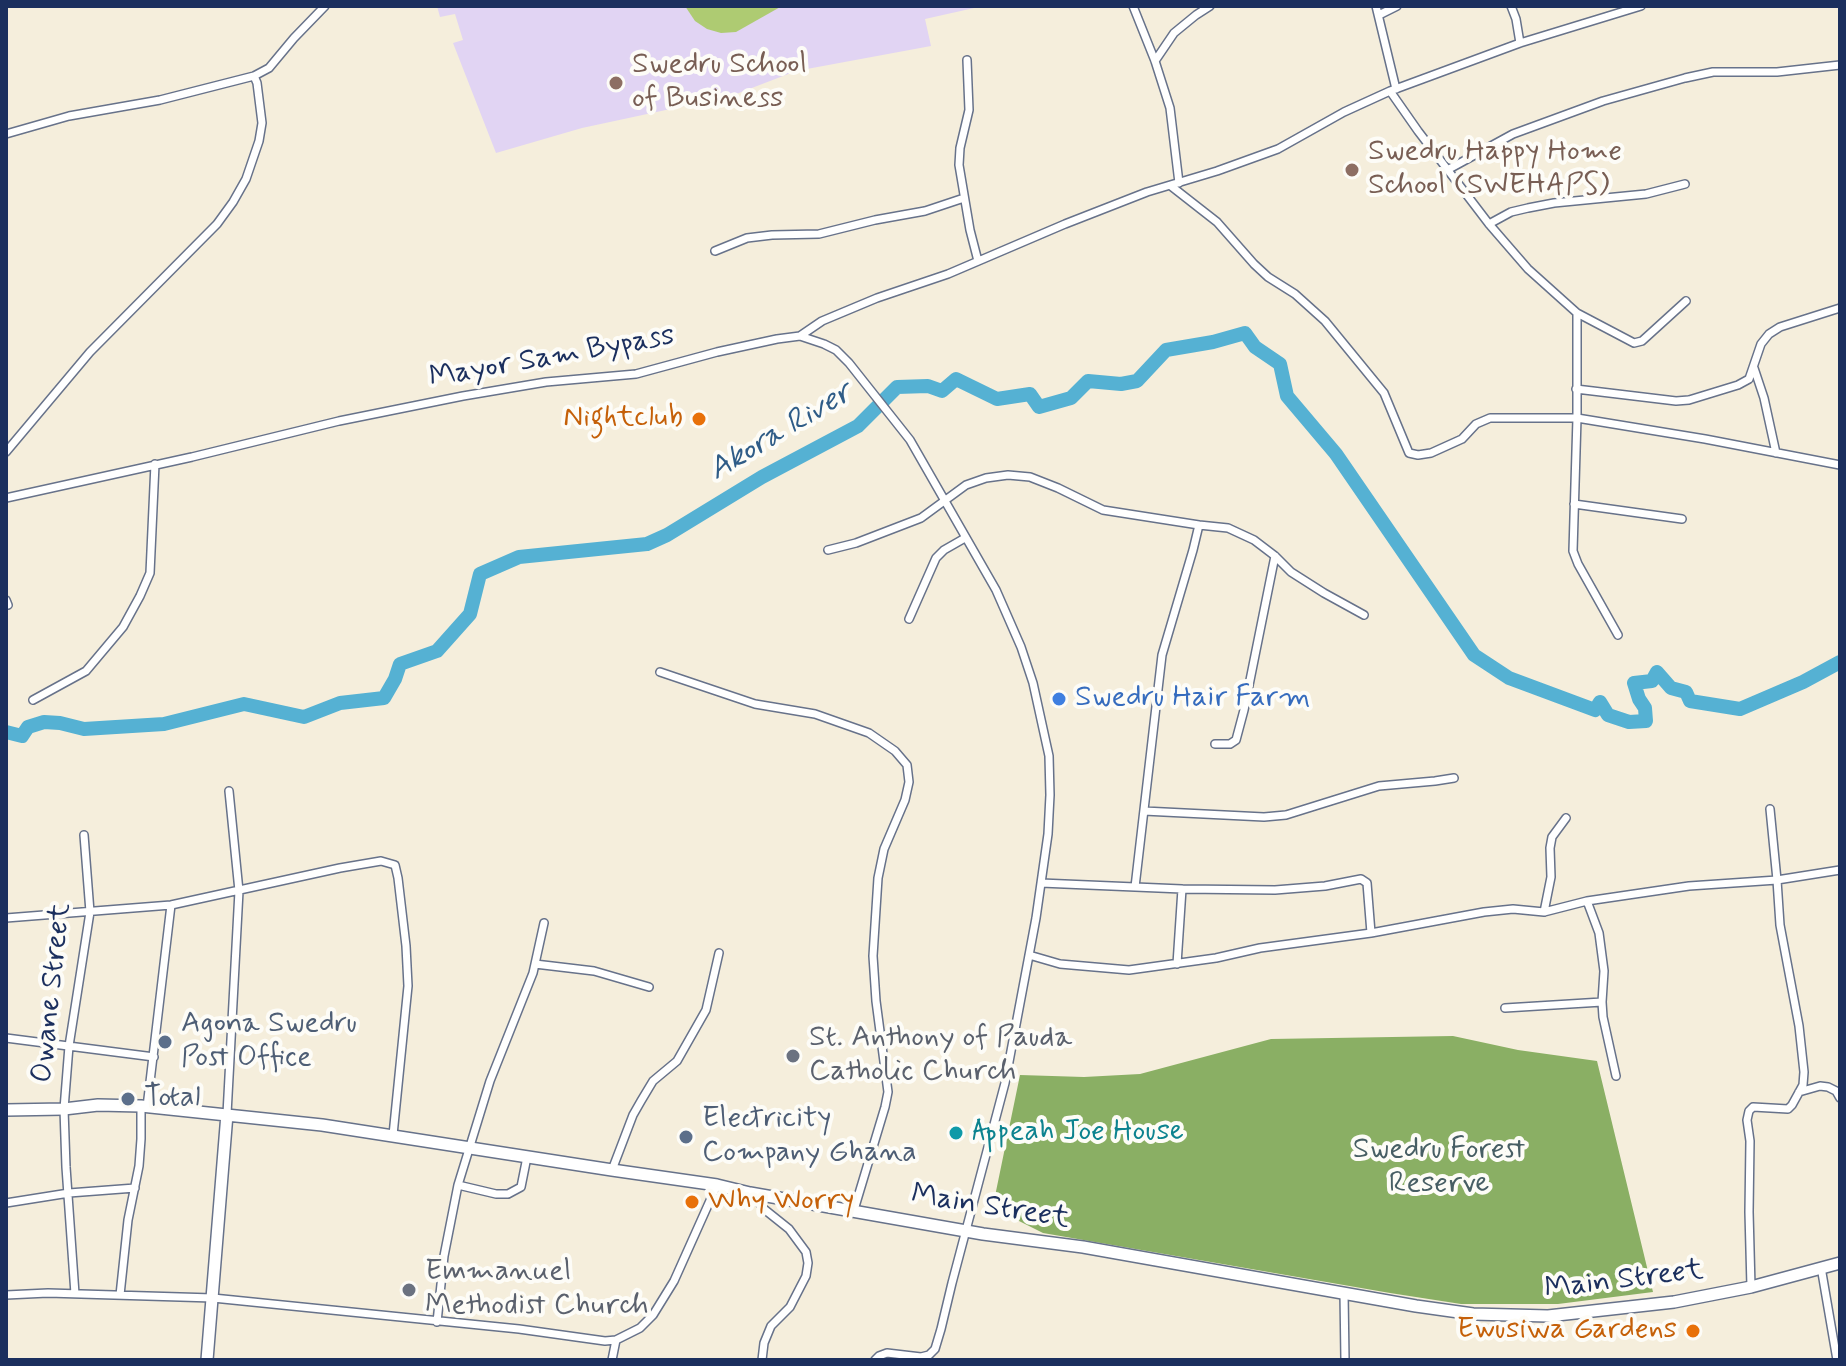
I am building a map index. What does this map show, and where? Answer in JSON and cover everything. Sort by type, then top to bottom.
[{"type":"main road","name":"Main Street","points":[[6,1110],[144,1106],[322,1125],[717,1185],[966,1230],[1473,1314],[1548,1316],[1674,1302],[1751,1287],[1840,1263]]},
{"type":"main road","points":[[207,1360],[227,1114]]},
{"type":"street","points":[[6,134],[69,116],[160,100],[254,76],[269,68],[325,6]]},
{"type":"street","points":[[1133,6],[1170,108],[1175,184],[1217,222],[1268,277],[1295,294],[1325,321],[1384,393],[1409,453],[1431,453],[1462,439],[1476,424],[1490,418],[1577,418],[1840,465]]},
{"type":"street","points":[[1155,61],[1174,33],[1210,6]]},
{"type":"street","points":[[1376,6],[1393,90],[1418,131],[1489,224],[1528,269],[1577,313],[1634,343],[1642,341],[1686,301]]},
{"type":"street","points":[[1379,15],[1397,6]]},
{"type":"street","points":[[1511,6],[1520,43]]},
{"type":"street","points":[[800,336],[844,311],[948,274],[1065,224],[1147,192],[1278,149],[1344,112],[1393,90],[1520,43],[1641,6]]},
{"type":"street","points":[[967,60],[969,110],[959,165],[978,261]]},
{"type":"street","points":[[1449,169],[1513,134],[1603,101],[1685,78],[1713,72],[1777,72],[1840,65]]},
{"type":"street","points":[[6,452],[90,352],[217,224],[233,202],[246,179],[262,123],[254,76]]},
{"type":"street","points":[[1489,224],[1511,212],[1528,208],[1646,194],[1685,184]]},
{"type":"street","points":[[715,251],[747,238],[819,234],[925,211],[964,198]]},
{"type":"street","points":[[1576,389],[1676,401],[1738,385],[1749,379],[1756,355],[1769,334],[1780,327],[1840,308]]},
{"type":"street","points":[[1577,313],[1573,551],[1618,635]]},
{"type":"street","points":[[800,336],[836,350],[849,363],[910,440],[946,500],[996,590],[1021,647],[1033,683],[1049,756],[1048,834],[1005,1083],[941,1329],[935,1349],[929,1355],[887,1353],[875,1360]]},
{"type":"street","name":"Mayor Sam Bypass","points":[[6,498],[440,400],[546,382],[636,374],[717,352],[800,336]]},
{"type":"street","points":[[1754,368],[1776,453]]},
{"type":"street","points":[[33,700],[86,671],[123,627],[140,596],[150,573],[155,464]]},
{"type":"street","points":[[828,550],[856,543],[921,518],[966,485],[1008,475],[1030,477],[1103,510],[1228,528],[1254,540],[1291,572],[1364,615]]},
{"type":"street","points":[[1574,504],[1682,519]]},
{"type":"street","points":[[1135,887],[1162,655],[1199,525]]},
{"type":"street","points":[[909,619],[936,558],[965,538]]},
{"type":"street","points":[[1215,744],[1230,744],[1236,740],[1275,556]]},
{"type":"street","points":[[660,672],[755,704],[815,714],[869,733],[895,751],[907,765],[909,782],[905,800],[884,849],[878,878],[873,956],[888,1092],[854,1210]]},
{"type":"street","points":[[1144,811],[1264,817],[1286,815],[1379,786],[1454,778]]},
{"type":"street","points":[[227,1114],[239,891],[229,791]]},
{"type":"street","points":[[1751,1287],[1749,1111],[1753,1107],[1788,1109],[1803,1085],[1804,1072],[1799,1026],[1780,925],[1770,809]]},
{"type":"street","points":[[1544,912],[1551,877],[1552,837],[1566,818]]},
{"type":"street","name":"Owane Street","points":[[75,1294],[64,1109],[69,1046],[90,912],[84,835]]},
{"type":"street","points":[[6,928],[7,918],[171,905],[340,868],[381,861],[395,865],[405,932],[408,986],[393,1135]]},
{"type":"street","points":[[1029,955],[1060,964],[1129,970],[1371,933],[1484,912],[1513,909],[1544,912],[1587,901],[1689,886],[1777,880],[1840,870]]},
{"type":"street","points":[[1041,883],[1182,889],[1302,889],[1361,879],[1367,883],[1371,933]]},
{"type":"street","points":[[1177,964],[1182,889]]},
{"type":"street","points":[[1587,901],[1599,933],[1604,971],[1602,1002],[1616,1076]]},
{"type":"street","points":[[120,1295],[144,1106],[154,1057],[171,905]]},
{"type":"street","points":[[437,1322],[444,1256],[458,1185],[490,1081],[535,964],[544,923]]},
{"type":"street","points":[[612,1170],[641,1101],[653,1081],[677,1061],[706,1010],[719,953]]},
{"type":"street","points":[[535,964],[594,971],[649,987]]},
{"type":"street","points":[[1505,1008],[1602,1002]]},
{"type":"street","points":[[6,1038],[154,1057]]},
{"type":"street","points":[[1799,1092],[1828,1087],[1836,1091],[1840,1098]]},
{"type":"street","points":[[458,1185],[508,1194],[521,1187],[527,1157]]},
{"type":"street","points":[[6,1295],[213,1298],[616,1340],[640,1328],[653,1315],[680,1268],[717,1185]]},
{"type":"street","points":[[6,1203],[69,1193],[135,1188]]},
{"type":"street","points":[[750,1193],[789,1229],[806,1252],[808,1263],[806,1276],[790,1307],[771,1326],[764,1343],[762,1360]]},
{"type":"street","points":[[1821,1267],[1837,1360]]},
{"type":"street","points":[[1344,1293],[1345,1360]]},
{"type":"street","points":[[612,1360],[616,1340]]},
{"type":"shaded area","name":"Swedru School of Business","points":[[437,6],[983,6],[925,19],[931,46],[796,71],[731,96],[582,128],[496,153],[453,43],[463,40],[455,14],[440,17]]},
{"type":"green space","points":[[685,6],[782,6],[736,32],[721,33],[695,21]]},
{"type":"green space","name":"Swedru Forest Reserve","points":[[1453,1036],[1518,1050],[1597,1061],[1653,1292],[1558,1304],[1461,1304],[1043,1233],[1013,1218],[994,1201],[1020,1075],[1084,1077],[1140,1074],[1271,1039]]},
{"type":"waterway","name":"Akora River","points":[[6,732],[22,736],[28,727],[44,722],[84,729],[164,724],[244,704],[304,717],[340,703],[384,698],[400,664],[437,651],[470,614],[480,574],[519,557],[647,544],[858,426],[897,387],[928,386],[942,391],[956,379],[997,399],[1030,394],[1039,407],[1071,398],[1088,381],[1121,384],[1137,381],[1166,350],[1245,333],[1255,347],[1280,364],[1287,396],[1336,454],[1474,655],[1509,678],[1595,710],[1600,702],[1608,715],[1629,722],[1646,721],[1645,708],[1634,683],[1652,681],[1657,672],[1671,688],[1686,692],[1690,701],[1740,709],[1840,662]]},
{"type":"place","name":"Swedru School of Business","points":[[616,83]]},
{"type":"place","name":"Swedru Happy Home School (SWEHAPS)","points":[[1352,170]]},
{"type":"place","name":"Nightclub","points":[[699,419]]},
{"type":"place","name":"Swedru Hair Farm","points":[[1059,699]]},
{"type":"place","name":"Agona Swedru Post Office","points":[[165,1042]]},
{"type":"place","name":"St. Anthony of Pauda Catholic Church","points":[[793,1056]]},
{"type":"place","name":"Total","points":[[128,1099]]},
{"type":"place","name":"Appeah Joe House","points":[[956,1133]]},
{"type":"place","name":"Electricity Company Ghana","points":[[686,1137]]},
{"type":"place","name":"Why Worry","points":[[692,1202]]},
{"type":"place","name":"Emmanuel Methodist Church","points":[[409,1290]]},
{"type":"place","name":"Ewusiwa Gardens","points":[[1693,1331]]}]
